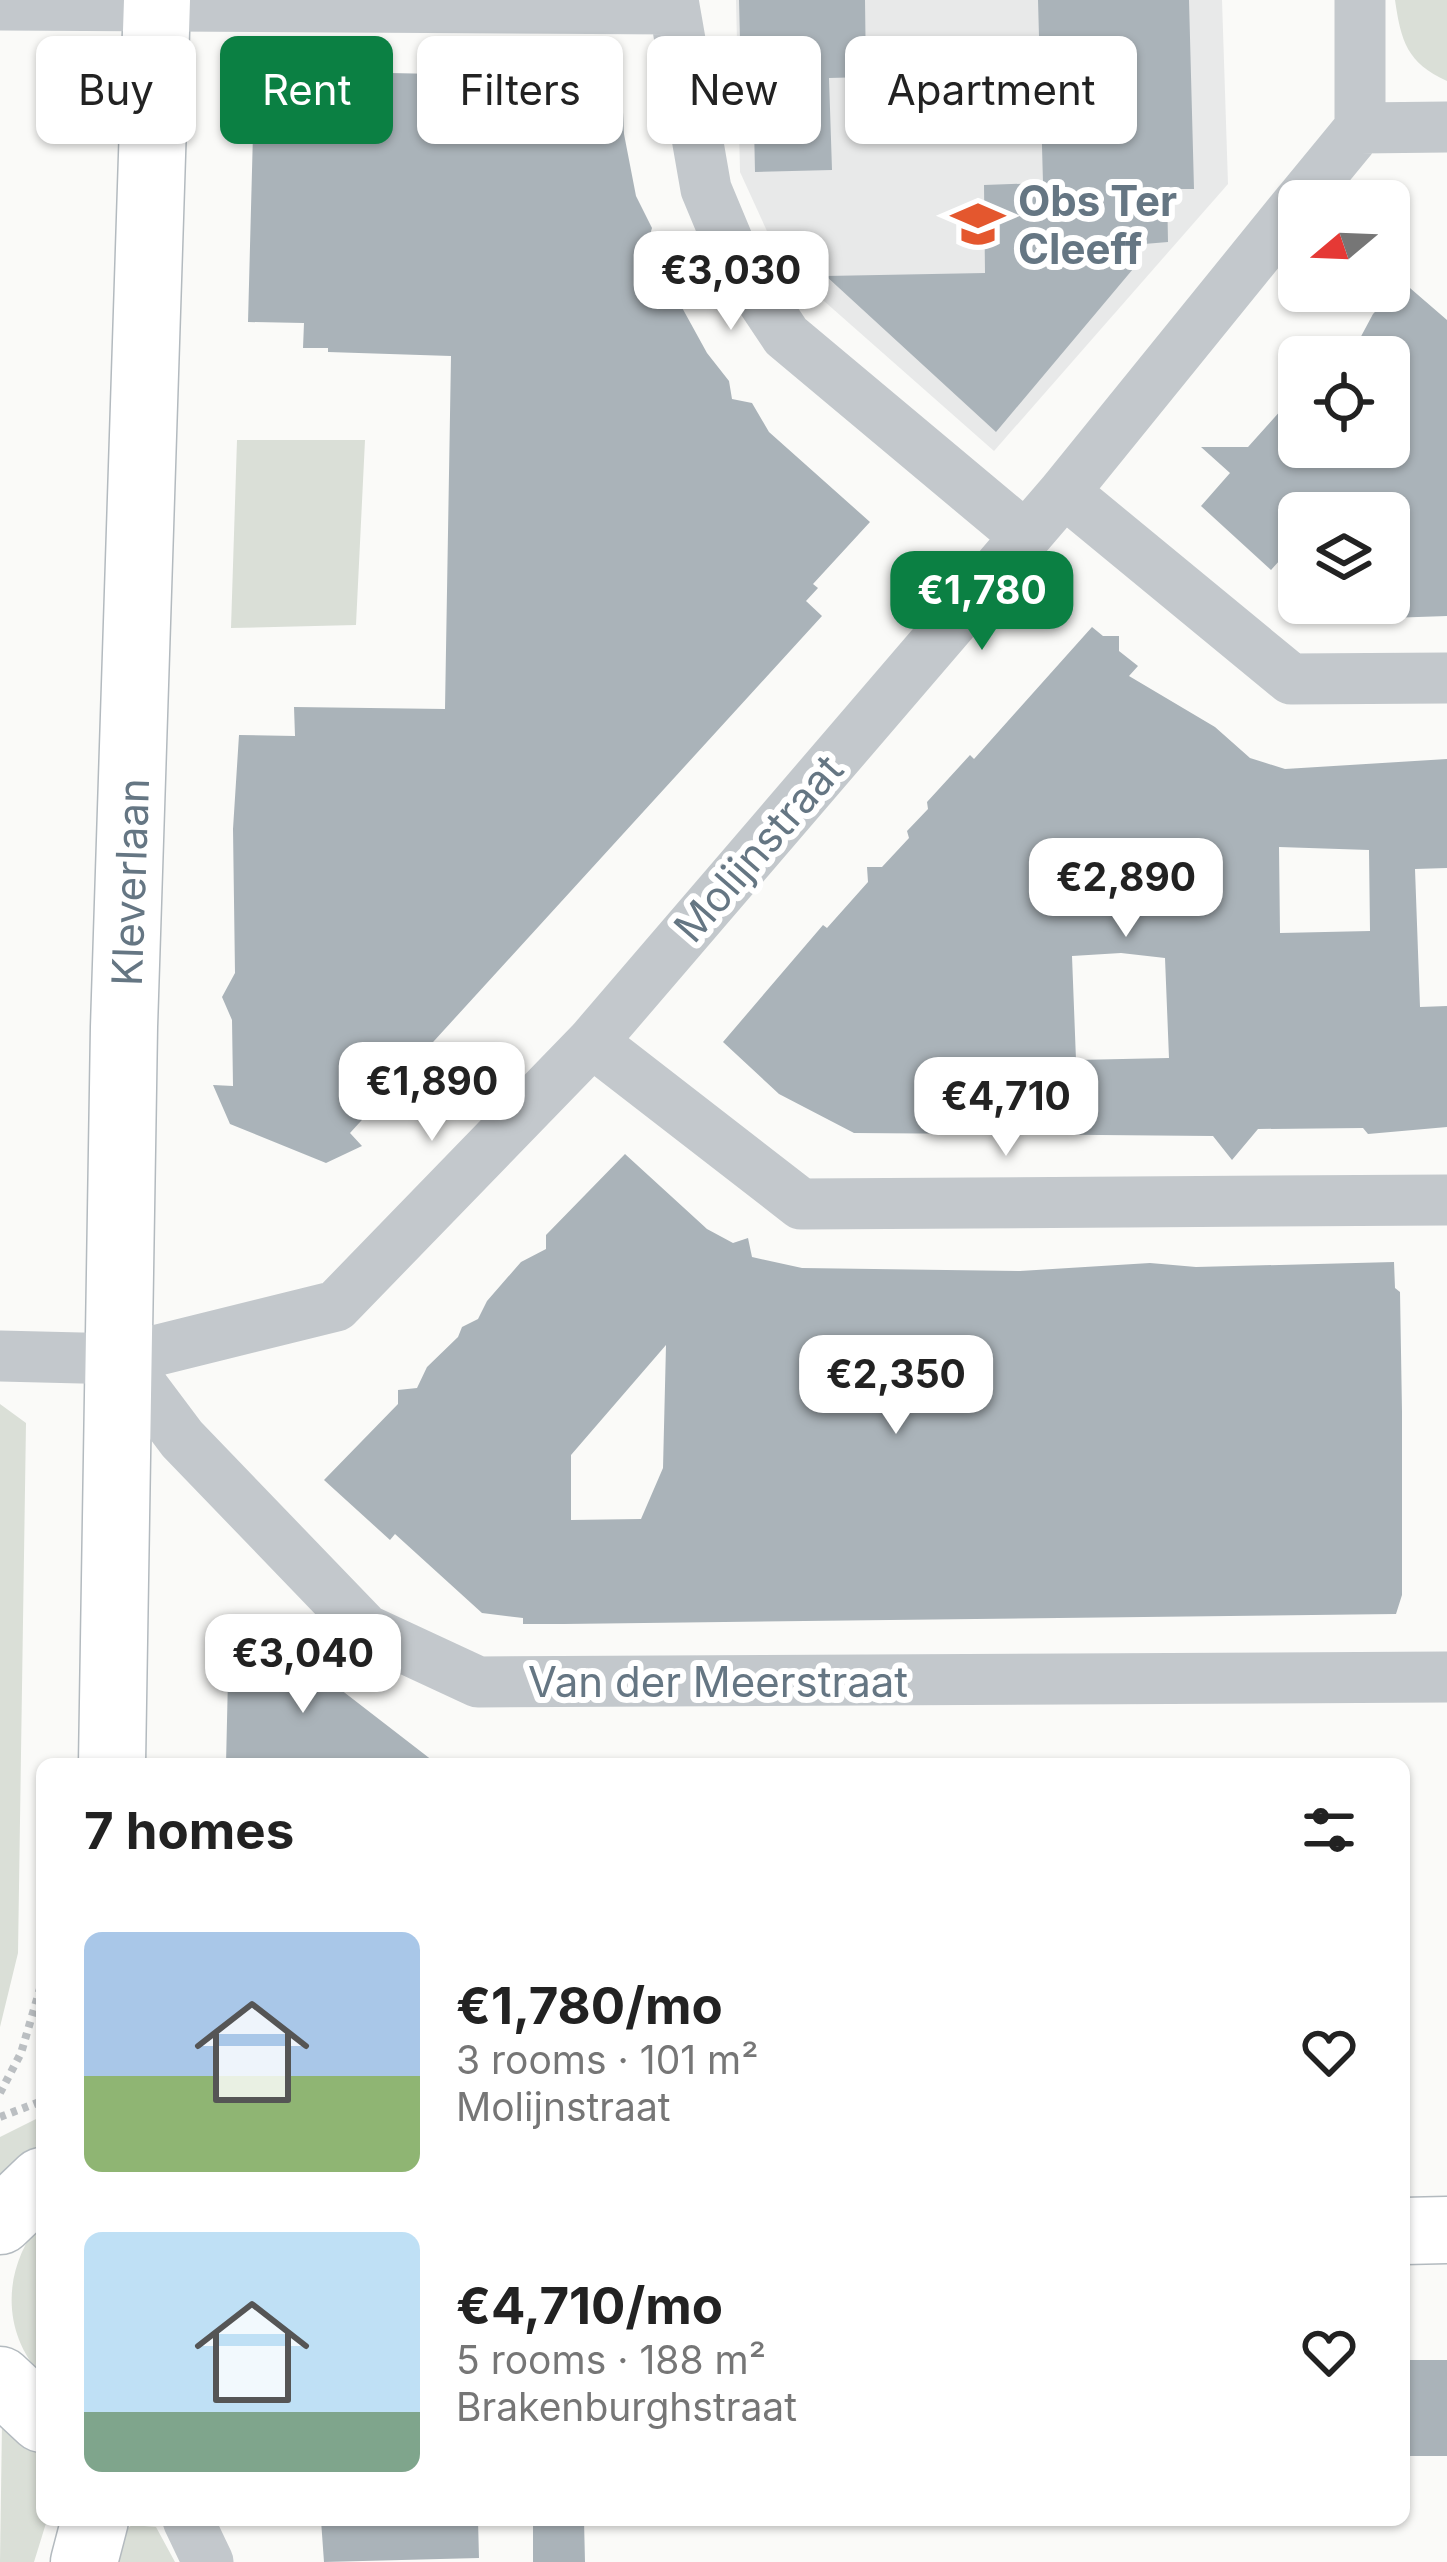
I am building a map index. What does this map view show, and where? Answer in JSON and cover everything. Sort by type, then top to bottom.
[{"type":"main road","name":"Kleverlaan","points":[[112,1758],[124,1027],[157,3]]},
{"type":"main road","points":[[0,2221],[36,2187]]},
{"type":"main road","points":[[1410,2230],[1447,2230]]},
{"type":"main road","points":[[0,2380],[36,2416]]},
{"type":"main road","points":[[83,2562],[93,2526]]},
{"type":"street","points":[[1360,0],[1360,128],[1447,128]]},
{"type":"street","points":[[0,5],[672,4],[706,189],[736,261],[773,317],[786,336],[1025,536]]},
{"type":"street","name":"Molijnstraat","points":[[1317,180],[1360,128]]},
{"type":"street","name":"Molijnstraat","points":[[0,1356],[122,1359],[336,1306],[592,1042],[1064,492],[1278,228]]},
{"type":"street","points":[[1064,492],[1291,679],[1447,678]]},
{"type":"street","points":[[592,1042],[801,1204],[1447,1200]]},
{"type":"street","name":"Van der Meerstraat","points":[[122,1359],[182,1439],[366,1630],[478,1682],[1447,1677]]},
{"type":"street","points":[[191,2526],[208,2562]]},
{"type":"path","points":[[0,2093],[21,2053],[36,2002]]},
{"type":"path","points":[[0,2117],[36,2103]]},
{"type":"shaded area","name":"Obs Ter Cleeff","points":[[736,0],[1222,0],[1228,184],[994,451],[782,264],[740,172],[739,144],[821,144],[821,36],[737,36]]},
{"type":"shaded area","points":[[1395,0],[1447,0],[1447,81],[1423,67],[1408,49]]},
{"type":"shaded area","points":[[237,440],[365,440],[356,625],[231,628]]},
{"type":"shaded area","points":[[0,1404],[26,1423],[18,1953],[0,2027]]},
{"type":"shaded area","points":[[36,2119],[36,2164],[0,2197],[0,2137]]},
{"type":"shaded area","points":[[36,2228],[36,2368],[13,2319],[14,2278]]},
{"type":"shaded area","points":[[2,2424],[36,2442],[36,2526],[45,2526],[34,2562],[0,2562]]},
{"type":"shaded area","points":[[131,2526],[156,2527],[175,2562],[104,2562],[113,2539]]},
{"type":"building","points":[[739,0],[865,0],[865,36],[845,36],[845,78],[829,78],[832,170],[755,172],[754,144],[821,144],[821,36],[740,36]]},
{"type":"building","points":[[1038,0],[1189,0],[1194,189],[1167,189],[1168,242],[1132,245],[1133,269],[996,432],[826,276],[985,273],[984,185],[1043,183],[1042,144],[1137,144],[1137,36],[1039,36]]},
{"type":"building","points":[[393,73],[417,74],[417,144],[623,144],[623,112],[636,196],[652,228],[646,248],[664,262],[663,273],[707,353],[729,381],[732,399],[752,403],[769,432],[870,522],[813,584],[818,588],[806,601],[822,616],[350,1133],[362,1146],[326,1163],[230,1124],[213,1085],[233,1086],[232,1020],[222,997],[235,973],[233,829],[239,735],[295,736],[294,707],[445,709],[451,356],[303,348],[304,323],[248,322],[253,144],[393,144]]},
{"type":"building","points":[[1410,288],[1447,320],[1447,616],[1410,617],[1410,492],[1278,492],[1278,562],[1271,570],[1201,506],[1230,473],[1201,447],[1248,447],[1278,413],[1278,468],[1410,468],[1410,336],[1361,336],[1373,314],[1410,312]]},
{"type":"building","points":[[1092,627],[1103,636],[1119,636],[1119,651],[1138,666],[1129,676],[1215,727],[1250,758],[1285,769],[1447,759],[1447,868],[1415,869],[1420,1007],[1447,1006],[1447,1127],[1368,1134],[1363,1128],[1258,1129],[1232,1160],[1213,1136],[854,1133],[779,1094],[723,1042],[823,925],[827,928],[868,882],[867,867],[882,867],[909,838],[907,831],[928,809],[927,802],[970,755],[974,759]],"holes":[[[1279,847],[1369,850],[1370,931],[1280,933]],[[1121,953],[1165,958],[1169,1058],[1076,1060],[1072,956]]]},
{"type":"building","points":[[625,1154],[707,1229],[733,1243],[748,1238],[752,1257],[802,1268],[1020,1271],[1150,1263],[1196,1267],[1394,1262],[1395,1288],[1400,1292],[1402,1412],[1402,1595],[1396,1614],[523,1624],[523,1618],[482,1613],[395,1534],[390,1540],[324,1480],[398,1404],[398,1390],[417,1388],[427,1367],[462,1327],[478,1319],[487,1301],[521,1262],[546,1249],[546,1235]],"holes":[[[666,1345],[663,1468],[641,1519],[571,1520],[571,1455]]]},
{"type":"building","points":[[274,1628],[314,1669],[429,1758],[226,1758],[228,1678]]},
{"type":"building","points":[[1410,2360],[1447,2360],[1447,2456],[1410,2456]]},
{"type":"building","points":[[321,2526],[478,2526],[479,2558],[324,2562]]},
{"type":"building","points":[[533,2526],[584,2526],[585,2562],[533,2562]]},
{"type":"place","name":"Obs Ter Cleeff","points":[[978,224]]}]
